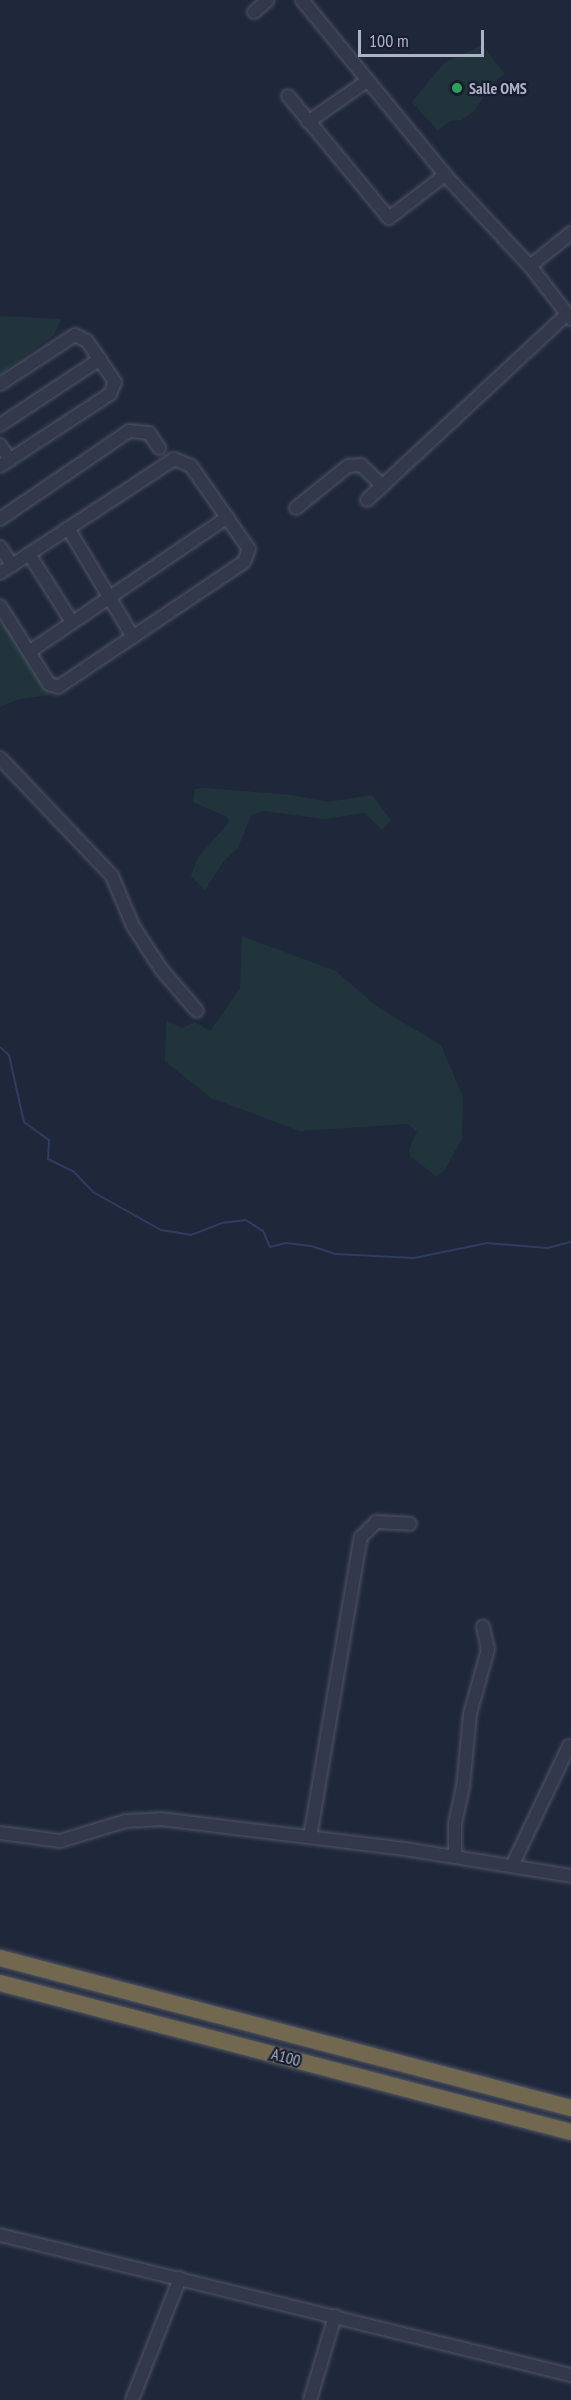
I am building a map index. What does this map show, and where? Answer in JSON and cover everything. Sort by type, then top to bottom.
[{"type":"highway","name":"A100","points":[[0,1958],[571,2108]]},
{"type":"highway","name":"A100","points":[[0,1983],[571,2132]]},
{"type":"street","points":[[254,12],[268,0]]},
{"type":"street","points":[[302,0],[445,175],[530,266],[569,317],[366,500]]},
{"type":"street","points":[[308,122],[368,81]]},
{"type":"street","points":[[288,96],[389,218],[445,175]]},
{"type":"street","points":[[530,266],[571,233]]},
{"type":"street","points":[[0,384],[75,335],[85,338],[114,379],[112,392],[5,463],[0,445]]},
{"type":"street","points":[[0,425],[100,359]]},
{"type":"street","points":[[0,519],[129,431],[149,433],[159,448]]},
{"type":"street","points":[[0,573],[174,459],[189,463],[248,545],[246,559],[57,687],[49,684],[0,606]]},
{"type":"street","points":[[296,508],[348,466],[361,465],[382,485]]},
{"type":"street","points":[[29,652],[228,517]]},
{"type":"street","points":[[68,528],[133,637]]},
{"type":"street","points":[[0,547],[12,565]]},
{"type":"street","points":[[29,554],[72,622]]},
{"type":"street","points":[[0,758],[112,876],[133,926],[161,969],[197,1011]]},
{"type":"street","points":[[310,1838],[361,1537],[376,1522],[410,1524]]},
{"type":"street","points":[[455,1857],[455,1824],[463,1786],[470,1714],[488,1649],[483,1627]]},
{"type":"street","points":[[512,1866],[569,1746]]},
{"type":"street","points":[[0,1833],[60,1841],[126,1821],[161,1819],[455,1857],[571,1876]]},
{"type":"street","points":[[0,2235],[571,2376]]},
{"type":"street","points":[[132,2400],[180,2278]]},
{"type":"street","points":[[310,2400],[335,2316]]},
{"type":"shaded area","name":"Salle OMS","points":[[482,45],[505,74],[494,82],[474,111],[462,120],[450,121],[438,131],[412,102],[444,63]]},
{"type":"shaded area","points":[[0,316],[61,319],[54,335],[0,374]]},
{"type":"shaded area","points":[[0,618],[51,695],[20,699],[0,707]]},
{"type":"shaded area","points":[[195,789],[293,795],[327,802],[372,795],[391,820],[382,830],[365,813],[324,819],[264,811],[251,815],[238,848],[224,861],[205,890],[191,876],[192,872],[199,856],[229,822],[227,817],[193,802]]},
{"type":"shaded area","points":[[242,936],[336,971],[376,1006],[441,1045],[463,1097],[462,1139],[444,1171],[436,1176],[410,1156],[409,1149],[417,1132],[408,1124],[300,1131],[211,1098],[165,1061],[166,1020],[182,1028],[195,1022],[210,1031],[240,989]]},
{"type":"waterway","points":[[0,1047],[9,1055],[24,1122],[49,1140],[48,1159],[73,1171],[93,1192],[161,1230],[191,1235],[222,1223],[246,1220],[263,1231],[270,1247],[286,1243],[311,1246],[335,1254],[414,1258],[487,1243],[548,1248],[571,1242]]},
{"type":"place","name":"Salle OMS","points":[[457,88]]}]
